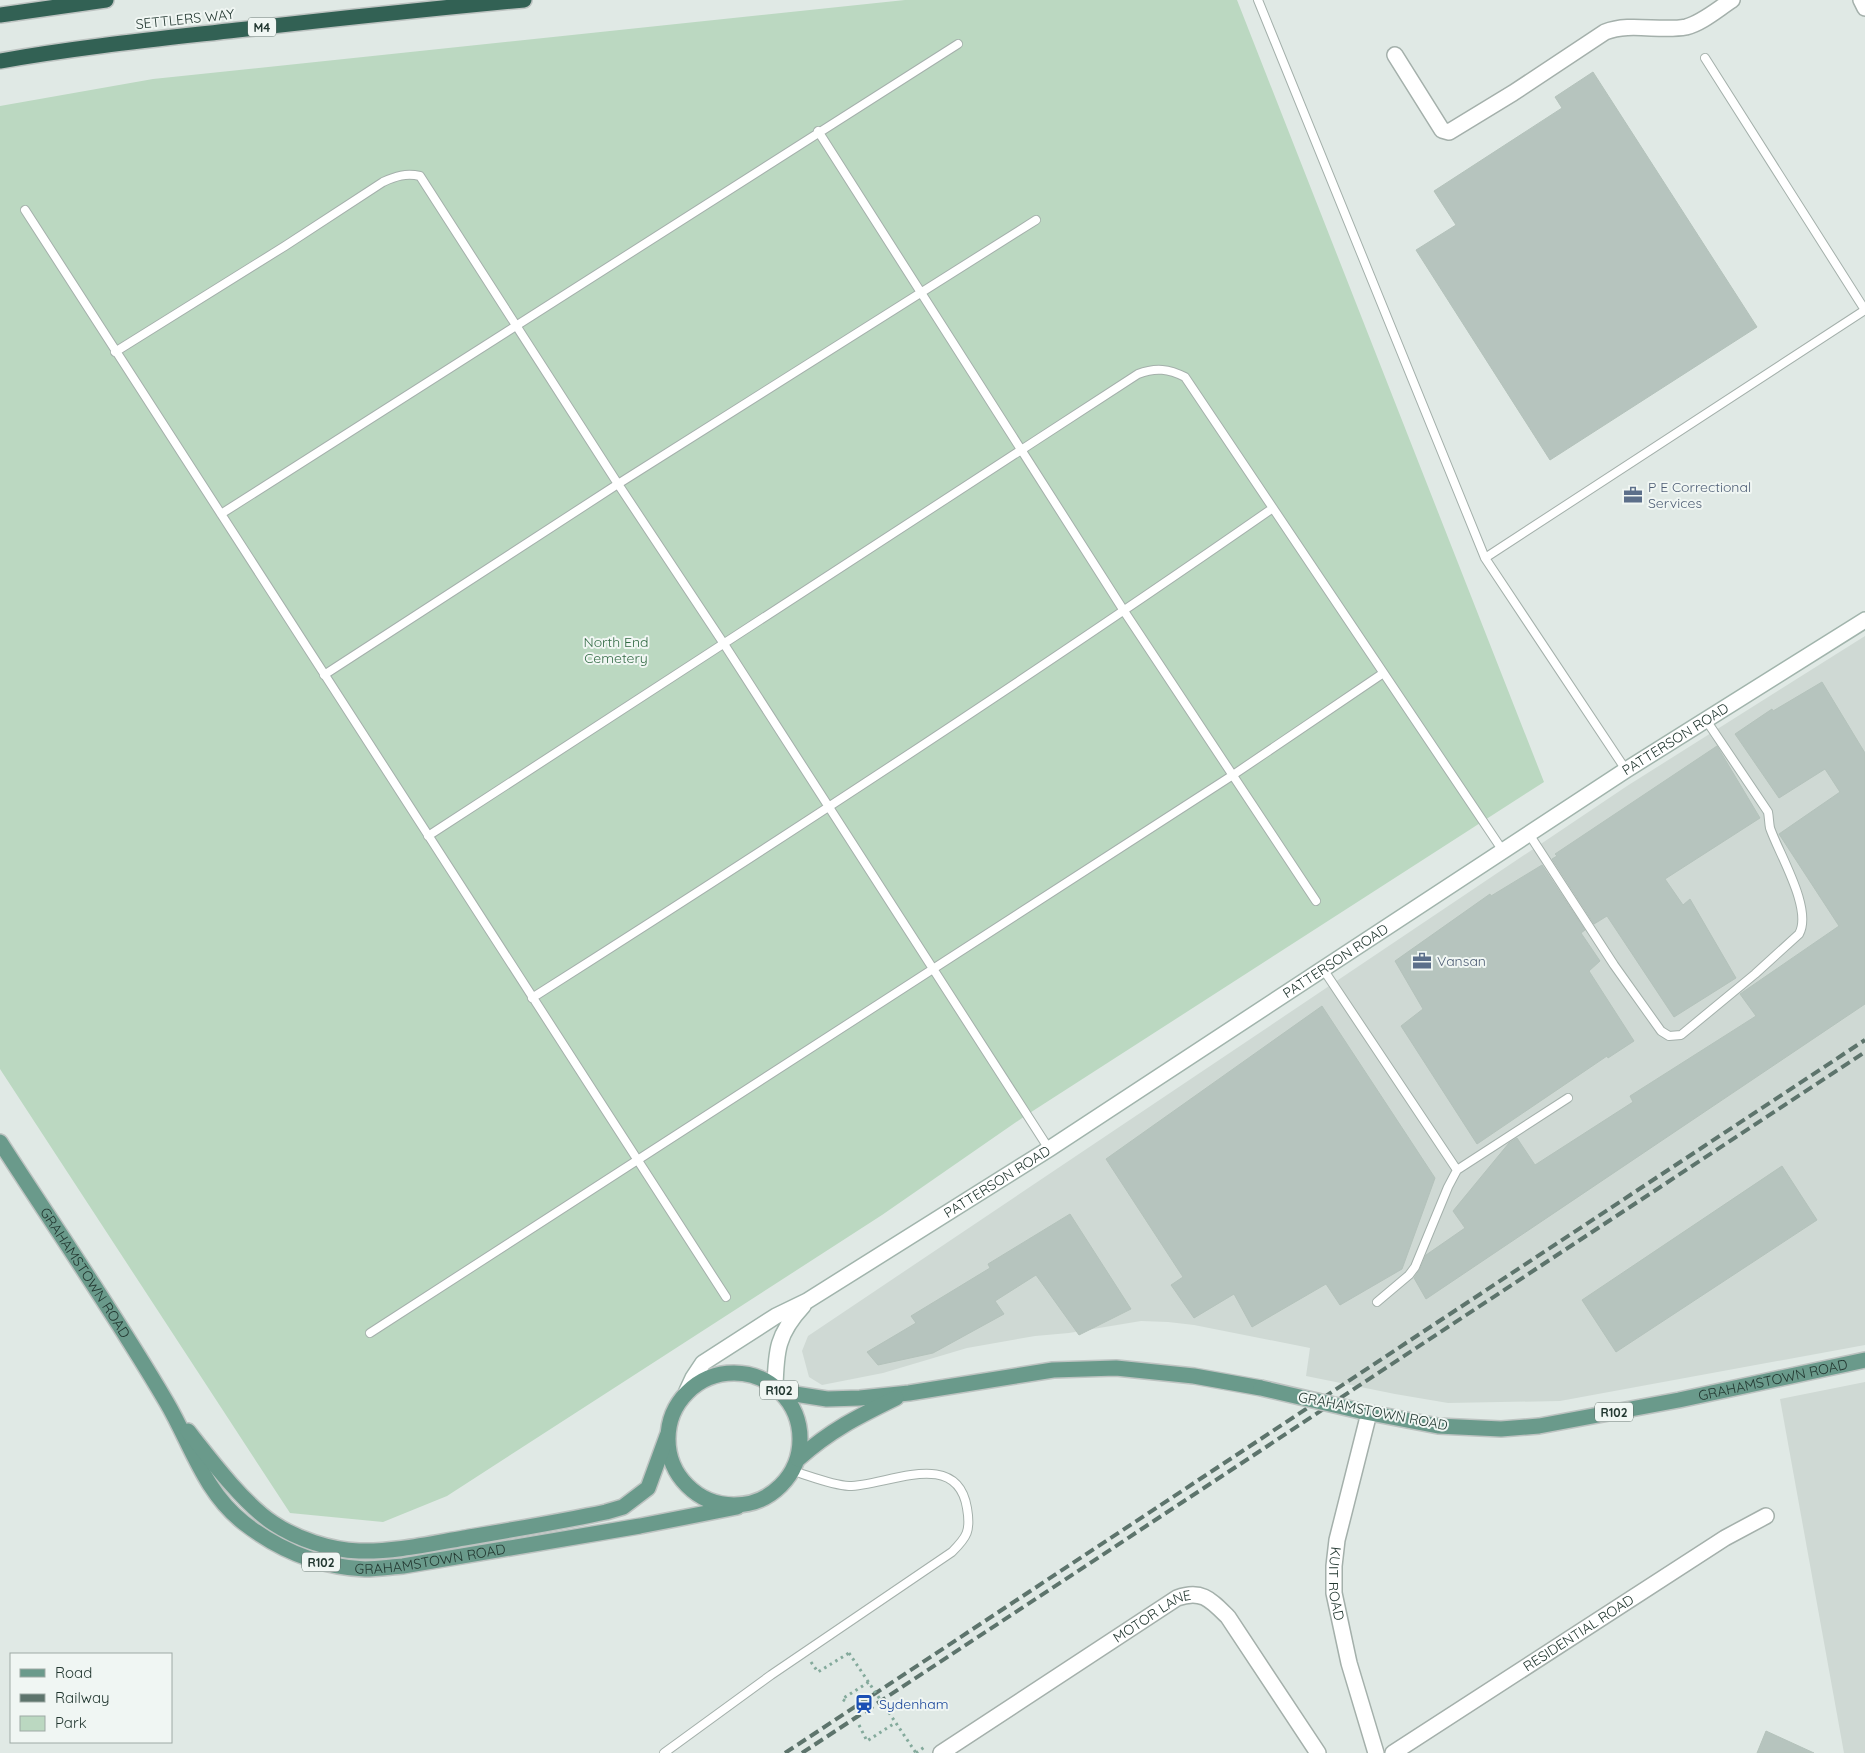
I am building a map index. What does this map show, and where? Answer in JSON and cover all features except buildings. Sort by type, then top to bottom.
[{"type":"highway","points":[[0,15],[106,0]]},
{"type":"highway","name":"SETTLERS WAY","points":[[0,61],[47,52],[128,42],[422,9],[524,0]]},
{"type":"main road","name":"GRAHAMSTOWN ROAD","points":[[0,1142],[168,1404],[204,1476],[222,1502],[242,1522],[262,1535],[293,1553],[325,1563],[366,1569],[403,1566],[640,1526],[760,1502],[779,1489],[795,1465],[820,1439],[841,1426],[909,1393]]},
{"type":"main road","name":"GRAHAMSTOWN ROAD","points":[[168,1404],[230,1482],[272,1523],[312,1542],[333,1548],[357,1551],[410,1548],[597,1514],[623,1506],[648,1488],[667,1436],[673,1412],[687,1391],[703,1380],[721,1374],[740,1372],[759,1377],[778,1390],[827,1399],[909,1393],[1053,1370],[1116,1368],[1194,1376],[1261,1388],[1364,1412],[1438,1426],[1501,1429],[1539,1426],[1680,1400],[1865,1360]]},
{"type":"main road","name":"R102","points":[[778,1390],[795,1412],[801,1436],[795,1465]]},
{"type":"main road","name":"GRAHAMSTOWN ROAD","points":[[667,1436],[672,1465],[689,1489],[714,1504],[737,1507]]},
{"type":"street","points":[[1395,55],[1442,130],[1449,132],[1514,93],[1605,32],[1622,28],[1677,28],[1689,26],[1732,0]]},
{"type":"street","points":[[1861,0],[1865,8]]},
{"type":"street","name":"PATTERSON ROAD","points":[[687,1391],[703,1363],[776,1316],[807,1301],[1049,1149],[1626,770],[1865,620]]},
{"type":"street","name":"PATTERSON ROAD","points":[[778,1390],[778,1349],[782,1333],[790,1319],[807,1301]]},
{"type":"street","name":"KUIT ROAD","points":[[1364,1412],[1337,1540],[1334,1566],[1334,1594],[1350,1663],[1376,1753]]},
{"type":"street","name":"RESIDENTIAL ROAD","points":[[1393,1753],[1718,1543],[1766,1516]]},
{"type":"street","name":"MOTOR LANE","points":[[941,1753],[1177,1598],[1195,1593],[1212,1601],[1228,1617],[1318,1753]]},
{"type":"lane","points":[[1258,0],[1485,558],[1626,770]]},
{"type":"lane","points":[[221,514],[958,44]]},
{"type":"lane","points":[[1485,558],[1865,310],[1705,58]]},
{"type":"lane","points":[[818,132],[1124,612],[1316,901]]},
{"type":"lane","points":[[115,352],[383,182],[397,176],[410,174],[420,176],[618,484],[934,967],[1049,1149]]},
{"type":"lane","points":[[25,210],[726,1297]]},
{"type":"lane","points":[[324,675],[618,484],[1036,220]]},
{"type":"lane","points":[[428,836],[1138,374],[1156,369],[1167,370],[1185,378],[1382,674],[1443,760],[1503,851]]},
{"type":"lane","points":[[532,998],[830,807],[1124,612],[1273,508]]},
{"type":"lane","points":[[370,1333],[636,1159],[1233,775],[1382,674]]},
{"type":"lane","points":[[1529,834],[1660,1031],[1669,1036],[1681,1035],[1756,974],[1799,934],[1803,926],[1803,912],[1770,827],[1768,812],[1706,720]]},
{"type":"lane","points":[[1323,969],[1457,1170]]},
{"type":"lane","points":[[1377,1302],[1409,1275],[1415,1267],[1448,1187],[1457,1170],[1568,1098]]},
{"type":"lane","points":[[664,1753],[771,1675],[952,1552],[965,1540],[969,1525],[967,1506],[960,1490],[952,1481],[942,1475],[910,1474],[869,1485],[848,1486],[834,1484],[795,1465]]},
{"type":"path","points":[[818,1672],[849,1653],[916,1753]]},
{"type":"path","points":[[845,1701],[842,1699],[870,1682]]},
{"type":"path","points":[[859,1725],[867,1741],[895,1723]]},
{"type":"shaded area","points":[[1865,636],[1865,1345],[1560,1401],[1448,1403],[1395,1394],[1306,1376],[1310,1348],[1194,1325],[1141,1321],[967,1348],[883,1373],[822,1385],[809,1377],[802,1351],[808,1336],[1627,786]]},
{"type":"shaded area","points":[[1865,1382],[1865,1753],[1844,1753],[1780,1399]]},
{"type":"green space","name":"North End Cemetery","points":[[905,0],[1237,0],[1544,782],[1025,1116],[882,1215],[447,1496],[383,1522],[290,1513],[0,1069],[0,106],[153,79]]},
{"type":"railway","points":[[785,1753],[1865,1040]]},
{"type":"railway","points":[[802,1753],[1865,1052]]},
{"type":"place","name":"P E Correctional Services","points":[[1633,495]]},
{"type":"place","name":"Vansan","points":[[1422,961]]},
{"type":"place","name":"Sydenham","points":[[864,1704]]}]
